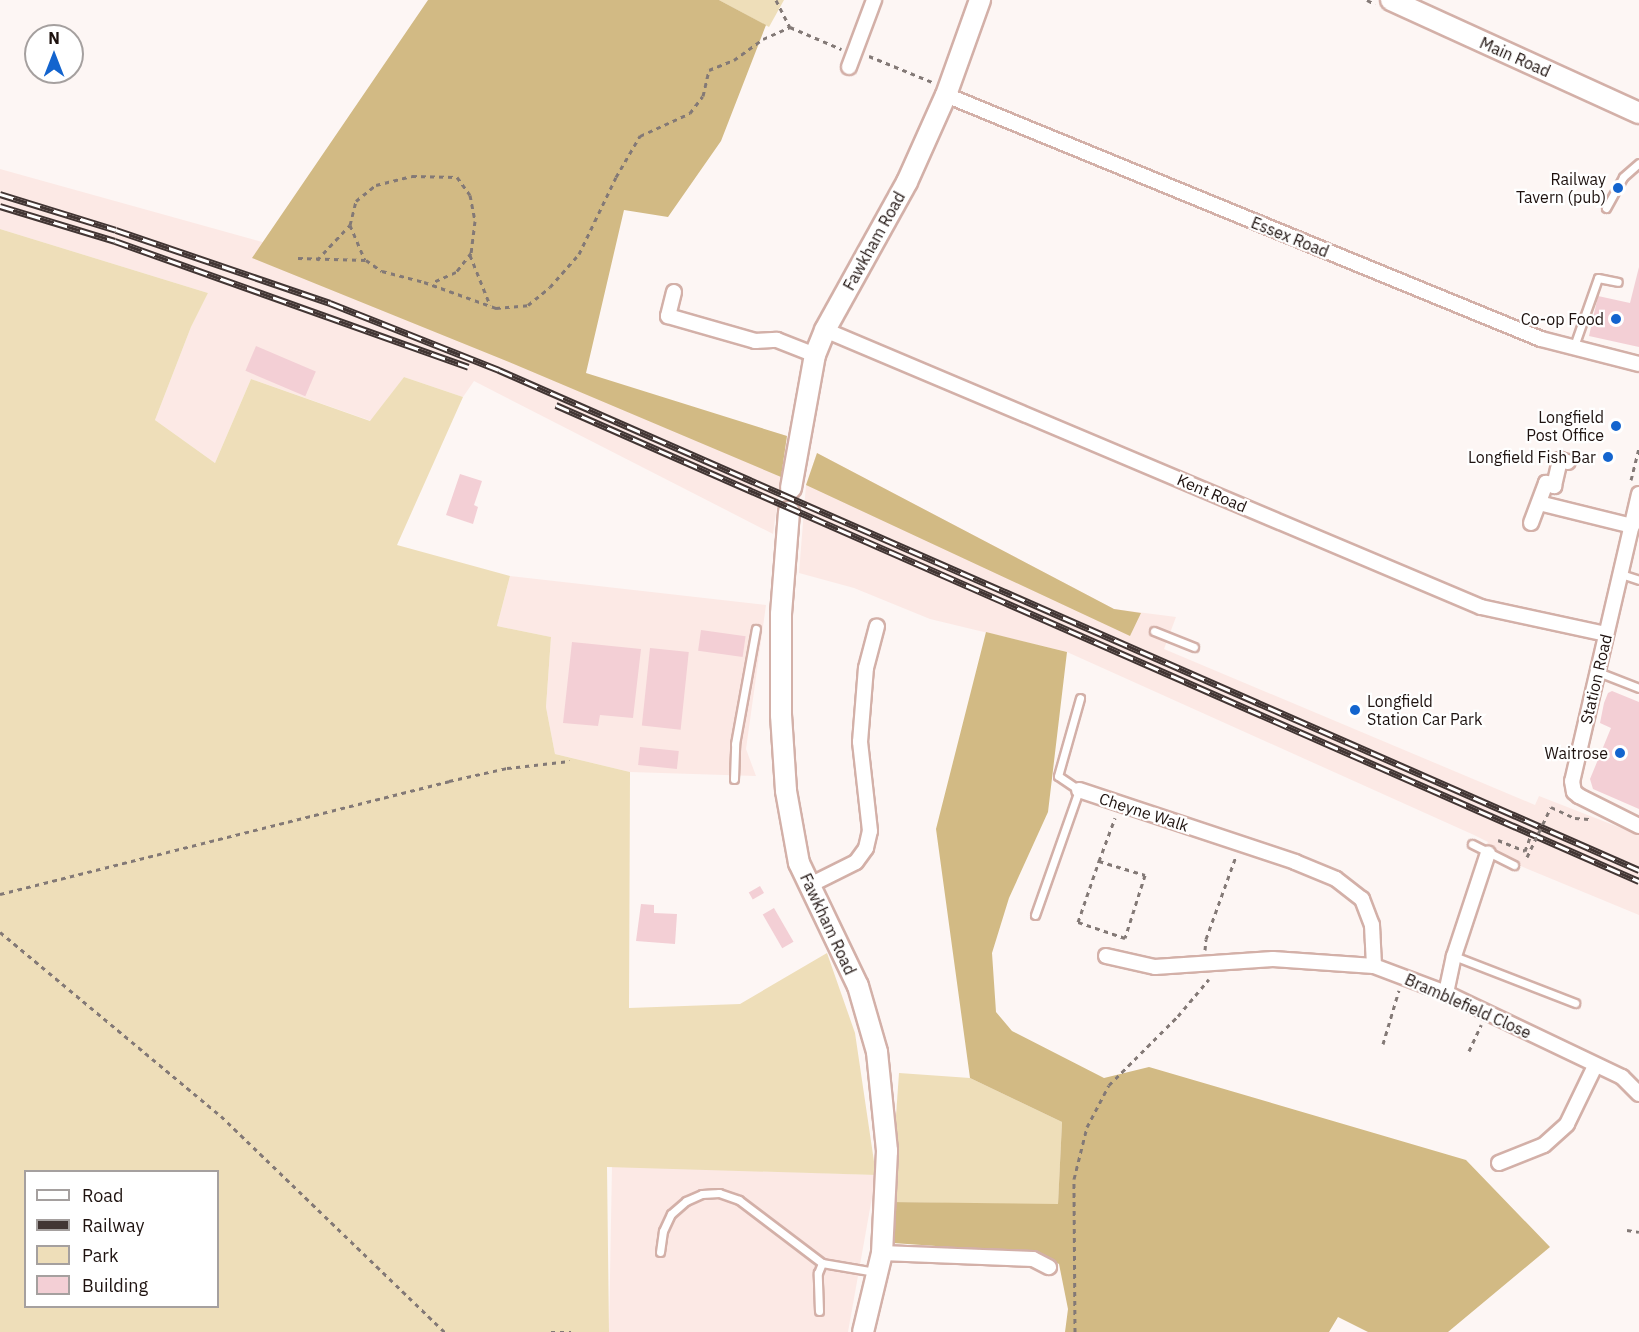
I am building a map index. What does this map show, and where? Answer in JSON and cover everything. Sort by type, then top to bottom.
[{"type":"street","points":[[853,57],[874,0]]},
{"type":"street","name":"Fawkham Road","points":[[791,488],[815,355],[825,330],[907,182],[947,92],[980,0]]},
{"type":"street","name":"Main Road","points":[[1391,0],[1639,113]]},
{"type":"street","name":"Essex Road","points":[[947,92],[1533,336],[1573,349],[1639,364]]},
{"type":"street","points":[[674,292],[668,316],[755,341],[777,340],[815,355]]},
{"type":"street","name":"Kent Road","points":[[825,330],[1481,607],[1606,634]]},
{"type":"street","points":[[1531,523],[1546,483],[1554,486],[1560,460],[1568,462]]},
{"type":"street","name":"Station Road","points":[[1636,498],[1632,526],[1572,787],[1584,800],[1639,826]]},
{"type":"street","points":[[1539,503],[1632,526]]},
{"type":"street","name":"Fawkham Road","points":[[789,512],[781,614],[781,715],[786,791],[799,863],[858,986],[878,1052],[887,1150],[880,1262],[863,1332]]},
{"type":"street","points":[[810,885],[856,862],[866,848],[870,831],[861,742],[866,668],[877,626]]},
{"type":"street","name":"Cheyne Walk","points":[[1079,790],[1241,844],[1336,879],[1362,899],[1372,925],[1374,966]]},
{"type":"street","points":[[1446,993],[1454,956],[1488,853]]},
{"type":"street","name":"Bramblefield Close","points":[[1106,956],[1155,967],[1273,959],[1374,966],[1446,993],[1622,1077],[1639,1094]]},
{"type":"street","points":[[1499,1162],[1544,1145],[1567,1125],[1595,1066]]},
{"type":"street","points":[[880,1262],[1033,1259],[1049,1267]]},
{"type":"lane","points":[[1606,208],[1623,177],[1639,163]]},
{"type":"lane","points":[[1573,349],[1598,278],[1617,282]]},
{"type":"lane","points":[[1621,574],[1639,580]]},
{"type":"lane","points":[[734,779],[735,744],[756,629]]},
{"type":"lane","points":[[1154,631],[1194,647]]},
{"type":"lane","points":[[1598,672],[1639,688]]},
{"type":"lane","points":[[1035,915],[1079,790],[1058,776],[1080,698]]},
{"type":"lane","points":[[1472,844],[1514,865]]},
{"type":"lane","points":[[1454,956],[1575,1003]]},
{"type":"lane","points":[[660,1252],[663,1232],[672,1214],[686,1201],[702,1194],[719,1193],[739,1200],[822,1263],[880,1262]]},
{"type":"lane","points":[[819,1311],[818,1273],[822,1263]]},
{"type":"path","points":[[776,0],[790,27],[853,57],[947,92]]},
{"type":"path","points":[[350,225],[366,260],[382,271],[430,284],[496,308],[528,305],[550,287],[579,254],[616,177],[640,136],[690,113],[703,96],[709,70],[734,60],[763,39],[790,27]]},
{"type":"path","points":[[317,260],[350,225],[356,201],[376,185],[412,176],[457,177],[470,195],[475,221],[470,255],[490,306]]},
{"type":"path","points":[[430,284],[456,272],[470,255]]},
{"type":"path","points":[[298,258],[366,260]]},
{"type":"path","points":[[1636,498],[1639,447]]},
{"type":"path","points":[[0,894],[507,768],[570,761]]},
{"type":"path","points":[[1099,861],[1145,875],[1125,938],[1078,922],[1099,861],[1120,804]]},
{"type":"path","points":[[1527,857],[1551,807],[1575,818]]},
{"type":"path","points":[[1488,853],[1494,839],[1525,851],[1530,837]]},
{"type":"path","points":[[1203,965],[1206,939],[1241,844]]},
{"type":"path","points":[[0,932],[221,1116],[445,1332]]},
{"type":"path","points":[[1075,1332],[1074,1179],[1087,1127],[1109,1085],[1193,999],[1218,964]]},
{"type":"path","points":[[1383,1044],[1403,977]]},
{"type":"path","points":[[1469,1051],[1487,1012]]},
{"type":"path","points":[[1627,1230],[1639,1232]]},
{"type":"path","points":[[551,1332],[571,1332]]},
{"type":"shaded area","points":[[428,0],[719,0],[766,25],[721,141],[668,217],[624,210],[586,373],[787,436],[781,477],[509,362],[252,258]]},
{"type":"shaded area","points":[[0,169],[266,243],[528,361],[787,436],[773,534],[474,381],[463,397],[404,377],[371,421],[251,379],[215,463],[155,420],[191,327],[208,293],[0,229]]},
{"type":"shaded area","points":[[817,453],[1114,609],[1176,617],[1164,649],[1535,805],[1539,796],[1639,835],[1639,915],[1484,851],[1488,842],[1474,835],[1067,652],[930,619],[854,588],[799,573],[806,485]]},
{"type":"shaded area","points":[[817,453],[1114,609],[1141,613],[1130,636],[806,485]]},
{"type":"shaded area","points":[[510,576],[766,605],[746,749],[756,776],[630,772],[555,754],[546,707],[551,637],[497,626]]},
{"type":"shaded area","points":[[986,632],[1067,652],[1048,812],[1009,898],[992,953],[996,1012],[1012,1031],[1104,1078],[1149,1067],[1466,1160],[1550,1247],[1448,1332],[1368,1332],[1338,1317],[1329,1332],[1065,1332],[1068,1309],[1059,1264],[1037,1253],[893,1243],[890,1202],[1058,1204],[1062,1122],[970,1078],[936,829]]},
{"type":"shaded area","points":[[612,1166],[876,1175],[848,1332],[609,1332]]},
{"type":"green space","points":[[719,0],[784,0],[769,27]]},
{"type":"green space","points":[[0,229],[208,293],[191,327],[155,420],[215,463],[251,379],[370,421],[404,377],[463,397],[397,545],[510,576],[497,626],[551,637],[546,707],[555,754],[630,772],[629,1008],[740,1004],[827,953],[855,1033],[876,1175],[607,1167],[609,1332],[0,1332]]},
{"type":"green space","points":[[899,1073],[970,1078],[1062,1122],[1058,1205],[890,1202]]},
{"type":"building","name":"Co-op Food","points":[[1639,267],[1639,347],[1589,336],[1598,296],[1630,303]]},
{"type":"building","points":[[256,346],[316,371],[305,396],[245,371]]},
{"type":"building","points":[[460,474],[482,481],[474,505],[478,507],[473,524],[446,515]]},
{"type":"building","points":[[701,630],[746,636],[743,657],[698,651]]},
{"type":"building","points":[[572,642],[641,649],[633,718],[600,715],[598,726],[563,723]]},
{"type":"building","points":[[650,648],[689,652],[681,730],[642,726]]},
{"type":"building","name":"Waitrose","points":[[1612,691],[1639,702],[1639,809],[1593,789],[1590,779],[1611,728],[1600,723],[1604,703],[1608,693]]},
{"type":"building","points":[[640,747],[679,751],[677,769],[638,765]]},
{"type":"building","points":[[760,886],[764,893],[753,899],[749,893]]},
{"type":"building","points":[[641,904],[654,905],[654,913],[677,914],[675,944],[636,941]]},
{"type":"building","points":[[774,908],[794,942],[782,948],[763,915]]},
{"type":"railway","points":[[0,194],[116,230],[330,303],[499,370],[1639,870]]},
{"type":"railway","points":[[0,206],[115,241],[468,367]]},
{"type":"railway","points":[[556,405],[1639,881]]},
{"type":"place","name":"Railway Tavern (pub)","points":[[1618,188]]},
{"type":"place","name":"Co-op Food","points":[[1616,319]]},
{"type":"place","name":"Longfield Post Office","points":[[1616,426]]},
{"type":"place","name":"Longfield Fish Bar","points":[[1608,457]]},
{"type":"place","name":"Longfield Station Car Park","points":[[1355,710]]},
{"type":"place","name":"Waitrose","points":[[1620,753]]}]
